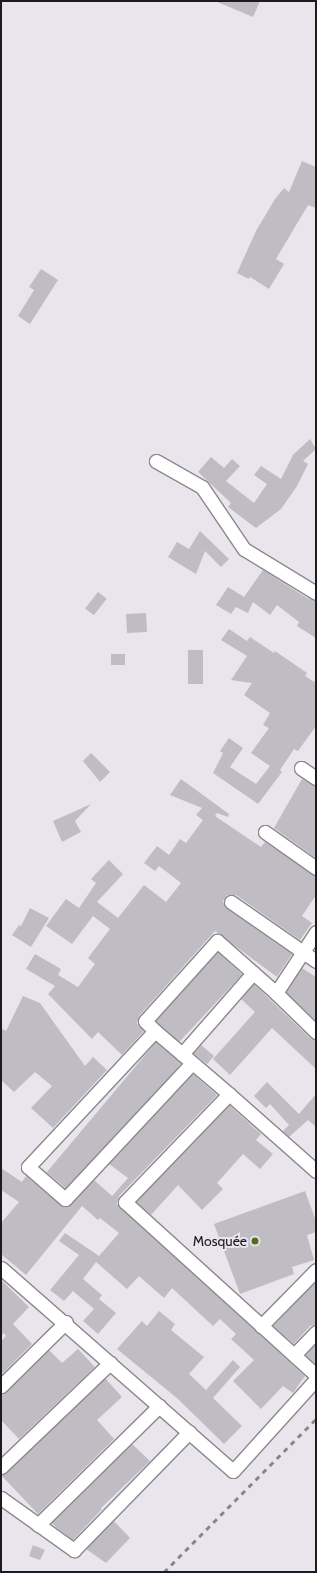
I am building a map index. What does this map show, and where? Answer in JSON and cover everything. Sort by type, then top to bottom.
[{"type":"street","points":[[156,461],[202,487],[244,549],[316,593]]},
{"type":"street","points":[[301,768],[316,778]]},
{"type":"street","points":[[265,832],[316,868]]},
{"type":"street","points":[[231,902],[316,961]]},
{"type":"street","points":[[276,993],[316,932]]},
{"type":"street","points":[[316,1032],[276,993],[217,941],[145,1021],[316,1172]]},
{"type":"street","points":[[182,1054],[253,973]]},
{"type":"street","points":[[155,1031],[28,1167],[65,1199],[192,1063]]},
{"type":"street","points":[[229,1094],[125,1202],[316,1375]]},
{"type":"street","points":[[1,1268],[66,1322],[110,1363],[233,1471],[316,1379]]},
{"type":"street","points":[[261,1326],[316,1270]]},
{"type":"street","points":[[1,1386],[66,1322]]},
{"type":"street","points":[[294,1355],[316,1332]]},
{"type":"street","points":[[1,1467],[110,1363]]},
{"type":"street","points":[[38,1525],[159,1406]]},
{"type":"street","points":[[1,1498],[74,1550],[189,1432]]},
{"type":"building","points":[[215,1],[260,1],[253,17]]},
{"type":"building","points":[[302,161],[316,167],[316,208],[308,205],[276,259],[284,264],[269,289],[250,277],[249,279],[237,273],[256,231],[275,199],[284,188],[289,192]]},
{"type":"building","points":[[41,269],[58,280],[30,324],[18,316],[34,290],[29,287]]},
{"type":"building","points":[[310,439],[316,449],[303,461],[308,464],[297,486],[281,509],[256,528],[228,507],[231,503],[198,472],[211,457],[224,468],[232,459],[240,466],[226,481],[254,503],[267,484],[254,475],[261,466],[281,479],[293,455]]},
{"type":"building","points":[[200,531],[229,559],[221,567],[205,551],[196,574],[168,557],[177,542],[189,549]]},
{"type":"building","points":[[263,570],[307,598],[316,601],[316,638],[297,626],[299,622],[277,605],[270,615],[253,602],[248,613],[236,607],[231,614],[216,605],[228,587],[244,597]]},
{"type":"building","points":[[98,592],[107,599],[94,615],[85,609]]},
{"type":"building","points":[[146,613],[147,632],[127,633],[126,614]]},
{"type":"building","points":[[229,629],[247,641],[250,637],[274,653],[275,651],[307,673],[305,676],[316,683],[316,726],[298,751],[294,749],[280,770],[282,772],[258,804],[213,773],[223,753],[220,751],[229,738],[243,748],[230,767],[256,784],[270,766],[251,753],[269,728],[263,725],[270,713],[244,695],[252,683],[231,680],[247,656],[221,640]]},
{"type":"building","points":[[188,650],[203,650],[203,684],[188,684]]},
{"type":"building","points":[[111,654],[125,654],[125,665],[111,665]]},
{"type":"building","points":[[91,753],[110,772],[100,782],[83,761]]},
{"type":"building","points":[[181,779],[229,814],[228,817],[217,813],[215,816],[261,847],[265,842],[316,876],[316,895],[302,916],[312,923],[300,940],[236,895],[227,895],[223,901],[226,908],[292,954],[277,977],[215,931],[139,1016],[137,1024],[144,1031],[122,1055],[98,1032],[92,1039],[48,994],[55,986],[26,969],[35,954],[61,969],[58,975],[78,987],[95,964],[88,958],[110,929],[93,916],[72,944],[46,926],[66,899],[79,908],[96,883],[91,879],[109,860],[123,874],[97,902],[118,918],[144,885],[166,902],[181,883],[159,866],[155,871],[144,863],[157,846],[169,855],[180,839],[186,843],[203,820],[196,815],[202,808],[170,795]]},
{"type":"building","points":[[302,779],[316,786],[316,858],[274,828]]},
{"type":"building","points":[[91,804],[75,821],[81,832],[62,842],[53,821]]},
{"type":"building","points":[[30,908],[49,918],[31,947],[12,935],[19,925],[21,926]]},
{"type":"building","points":[[218,952],[242,975],[179,1043],[155,1020]]},
{"type":"building","points":[[302,968],[316,977],[316,1021],[286,992]]},
{"type":"building","points":[[254,984],[310,1038],[316,1040],[316,1069],[272,1028],[230,1075],[213,1059],[255,1012],[241,999]]},
{"type":"building","points":[[23,996],[40,1003],[85,1066],[93,1057],[107,1070],[53,1128],[31,1108],[52,1086],[35,1072],[14,1092],[1,1080],[1,1028],[6,1031]]},
{"type":"building","points":[[156,1042],[181,1063],[72,1193],[47,1172]]},
{"type":"building","points":[[201,1045],[214,1056],[207,1064],[194,1053]]},
{"type":"building","points":[[193,1074],[217,1095],[119,1196],[117,1204],[305,1376],[293,1393],[283,1386],[261,1409],[233,1381],[254,1360],[231,1339],[236,1334],[220,1319],[213,1326],[172,1288],[164,1298],[139,1276],[127,1289],[96,1262],[83,1279],[102,1295],[99,1299],[116,1313],[98,1334],[83,1321],[94,1309],[73,1291],[64,1301],[50,1290],[79,1255],[59,1241],[65,1233],[99,1256],[119,1233],[100,1218],[98,1220],[82,1206],[26,1275],[1,1254],[1,1223],[19,1202],[1,1190],[1,1168],[22,1182],[26,1176],[63,1207],[71,1204],[94,1180],[112,1196],[128,1178],[109,1164]]},
{"type":"building","points":[[267,1082],[299,1114],[316,1094],[316,1127],[308,1120],[289,1137],[283,1131],[289,1125],[270,1104],[266,1108],[254,1096]]},
{"type":"building","points":[[229,1105],[261,1134],[256,1140],[273,1154],[260,1169],[243,1154],[217,1183],[223,1189],[202,1210],[178,1185],[151,1215],[136,1202]]},
{"type":"building","name":"Mosquée","points":[[305,1191],[316,1221],[316,1232],[307,1235],[314,1260],[292,1267],[294,1274],[240,1294],[214,1224]]},
{"type":"building","points":[[1,1280],[29,1307],[13,1324],[32,1344],[1,1375],[1,1341],[6,1336],[4,1333],[1,1336]]},
{"type":"building","points":[[316,1281],[316,1324],[310,1326],[294,1344],[273,1326]]},
{"type":"building","points":[[159,1311],[175,1324],[171,1330],[204,1357],[189,1374],[206,1390],[233,1360],[240,1367],[213,1398],[242,1426],[224,1444],[178,1399],[117,1349],[142,1321],[147,1326]]},
{"type":"building","points":[[316,1344],[316,1361],[314,1363],[305,1355]]},
{"type":"building","points":[[78,1349],[95,1367],[19,1439],[1,1420],[1,1394],[7,1392],[49,1350],[62,1363]]},
{"type":"building","points":[[105,1378],[122,1397],[97,1420],[114,1439],[38,1514],[1,1475]]},
{"type":"building","points":[[132,1444],[150,1461],[101,1508],[102,1509],[73,1540],[52,1523]]},
{"type":"building","points":[[114,1521],[130,1538],[106,1563],[86,1549]]},
{"type":"building","points":[[33,1545],[45,1550],[40,1560],[29,1556]]},
{"type":"railway","points":[[164,1572],[316,1419]]},
{"type":"place","name":"Mosquée","points":[[255,1241]]}]
